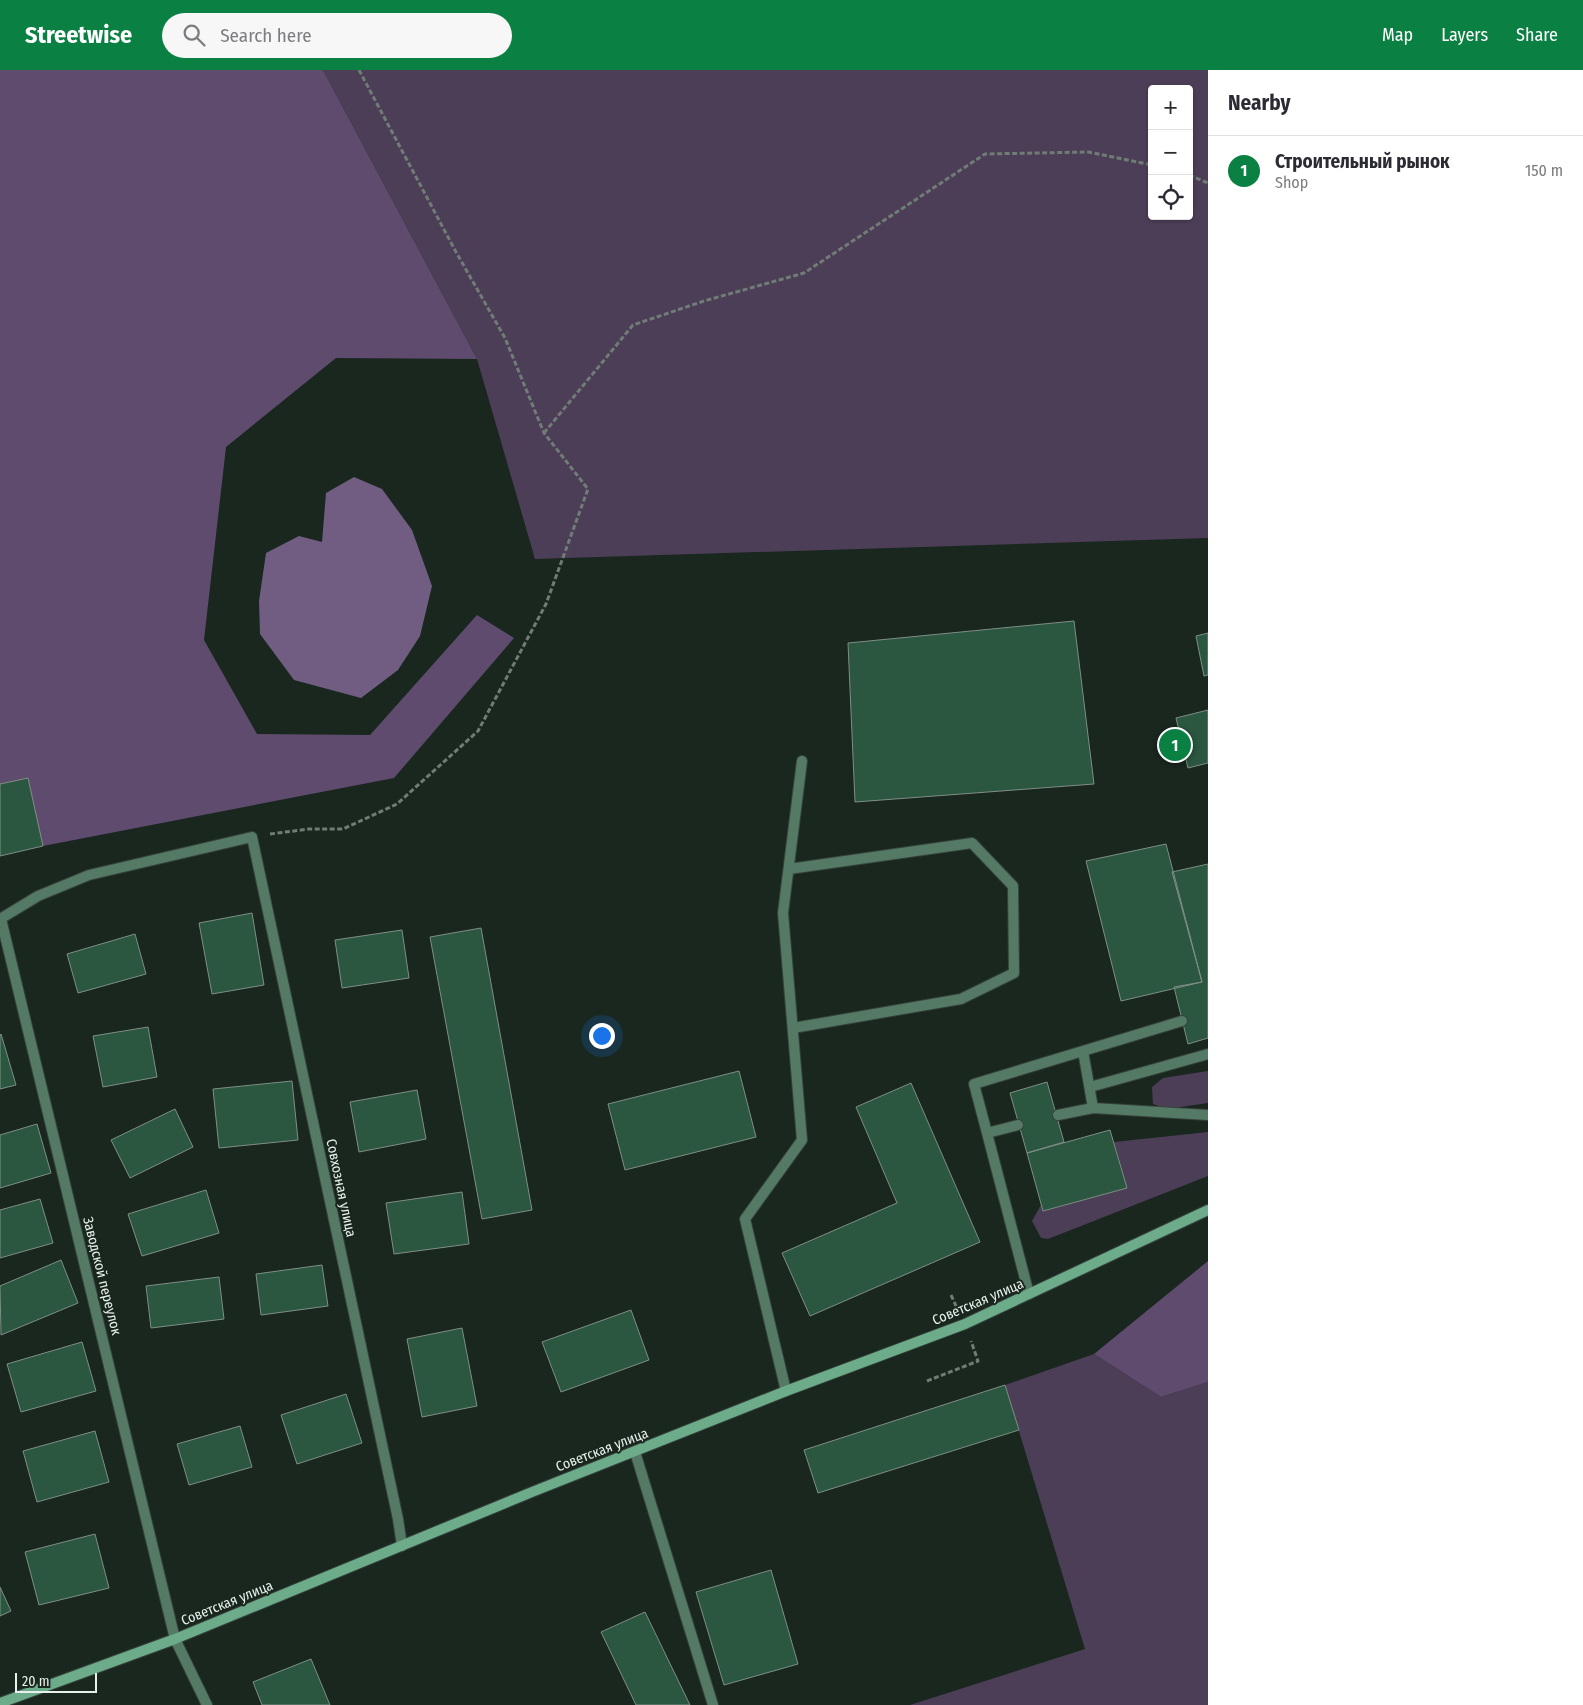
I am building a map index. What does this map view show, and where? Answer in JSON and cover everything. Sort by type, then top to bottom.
[{"type":"main road","name":"Советская улица","points":[[0,1703],[175,1640],[532,1492],[786,1391],[965,1324],[1208,1210]]},
{"type":"street","points":[[786,1391],[746,1219],[802,1140],[783,913],[802,761]]},
{"type":"street","points":[[1,919],[38,896],[89,874],[252,837]]},
{"type":"street","name":"Совхозная улица","points":[[252,837],[398,1519],[402,1546]]},
{"type":"street","points":[[789,868],[972,843],[1013,886],[1014,973],[961,999],[793,1028]]},
{"type":"street","name":"Заводской переулок","points":[[1,919],[175,1640],[207,1705]]},
{"type":"street","points":[[1029,1294],[974,1084],[1182,1020]]},
{"type":"street","points":[[1083,1051],[1094,1108]]},
{"type":"street","points":[[1090,1088],[1208,1054]]},
{"type":"street","points":[[1058,1115],[1094,1108],[1208,1115]]},
{"type":"street","points":[[987,1133],[1018,1125]]},
{"type":"street","points":[[635,1452],[712,1705]]},
{"type":"path","points":[[252,837],[309,829],[343,829],[361,821],[397,804],[478,731],[546,604],[588,489],[544,433],[505,338],[456,252],[360,70]]},
{"type":"path","points":[[544,433],[633,325],[704,301],[804,273],[985,154],[1088,152],[1148,164]]},
{"type":"path","points":[[1193,177],[1208,183]]},
{"type":"shaded area","points":[[0,70],[323,70],[477,359],[336,358],[226,447],[204,640],[257,734],[370,735],[477,615],[514,638],[394,778],[43,846],[0,810]]},
{"type":"shaded area","points":[[323,70],[1208,70],[1208,538],[535,559],[477,359]]},
{"type":"shaded area","points":[[354,477],[382,489],[412,530],[432,586],[420,636],[398,670],[361,698],[294,680],[260,634],[259,601],[266,553],[299,536],[322,542],[326,493]]},
{"type":"shaded area","points":[[1208,1071],[1208,1103],[1167,1109],[1153,1104],[1152,1087],[1163,1078]]},
{"type":"shaded area","points":[[1208,1132],[1208,1176],[1048,1239],[1041,1238],[1032,1221],[1041,1205],[1044,1211],[1127,1188],[1114,1142]]},
{"type":"shaded area","points":[[1208,1261],[1208,1382],[1161,1397],[1094,1354]]},
{"type":"shaded area","points":[[1094,1354],[1161,1397],[1208,1382],[1208,1705],[910,1705],[1085,1649],[1005,1385]]},
{"type":"building","points":[[1074,621],[1094,784],[855,802],[848,643]]},
{"type":"building","points":[[1208,633],[1208,675],[1204,676],[1196,636]]},
{"type":"building","points":[[1208,710],[1208,763],[1188,768],[1176,718]]},
{"type":"building","points":[[28,778],[43,846],[0,856],[0,784]]},
{"type":"building","points":[[1166,844],[1202,982],[1121,1001],[1086,861]]},
{"type":"building","points":[[1208,864],[1208,1038],[1188,1044],[1174,987],[1202,982],[1172,872]]},
{"type":"building","points":[[252,913],[264,985],[212,994],[199,923]]},
{"type":"building","points":[[481,928],[532,1210],[482,1219],[430,937]]},
{"type":"building","points":[[402,930],[409,978],[342,988],[335,940]]},
{"type":"building","points":[[135,934],[146,974],[78,993],[67,954]]},
{"type":"building","points":[[148,1027],[157,1077],[103,1087],[93,1036]]},
{"type":"building","points":[[0,1035],[16,1085],[0,1089]]},
{"type":"building","points":[[739,1071],[756,1137],[625,1170],[608,1104]]},
{"type":"building","points":[[292,1081],[298,1140],[219,1148],[213,1089]]},
{"type":"building","points":[[1047,1082],[1064,1142],[1027,1153],[1010,1093]]},
{"type":"building","points":[[911,1083],[980,1242],[810,1316],[782,1253],[897,1203],[856,1107]]},
{"type":"building","points":[[417,1090],[426,1139],[359,1152],[350,1102]]},
{"type":"building","points":[[175,1109],[193,1147],[130,1178],[111,1140]]},
{"type":"building","points":[[37,1124],[51,1173],[0,1188],[0,1135]]},
{"type":"building","points":[[1110,1130],[1127,1188],[1043,1211],[1027,1153]]},
{"type":"building","points":[[206,1190],[219,1233],[142,1256],[128,1214]]},
{"type":"building","points":[[462,1192],[469,1244],[394,1254],[386,1203]]},
{"type":"building","points":[[40,1199],[53,1243],[0,1258],[0,1210]]},
{"type":"building","points":[[61,1260],[78,1303],[1,1335],[0,1286]]},
{"type":"building","points":[[322,1265],[328,1306],[261,1315],[256,1274]]},
{"type":"building","points":[[219,1277],[224,1319],[151,1328],[146,1286]]},
{"type":"building","points":[[631,1310],[649,1360],[561,1392],[542,1342]]},
{"type":"building","points":[[462,1328],[477,1406],[422,1417],[407,1339]]},
{"type":"building","points":[[82,1342],[96,1391],[21,1412],[7,1364]]},
{"type":"building","points":[[1005,1385],[1019,1430],[818,1493],[804,1450]]},
{"type":"building","points":[[346,1394],[362,1443],[297,1464],[281,1415]]},
{"type":"building","points":[[240,1426],[252,1467],[189,1485],[177,1444]]},
{"type":"building","points":[[95,1431],[109,1482],[37,1502],[23,1451]]},
{"type":"building","points":[[95,1534],[109,1588],[39,1605],[25,1552]]},
{"type":"building","points":[[771,1570],[798,1664],[724,1685],[696,1592]]},
{"type":"building","points":[[0,1587],[11,1611],[0,1616]]},
{"type":"building","points":[[645,1612],[690,1705],[636,1705],[601,1632]]},
{"type":"building","points":[[311,1659],[330,1705],[262,1705],[253,1682]]},
{"type":"place","name":"Строительный рынок","points":[[1175,745]]}]
